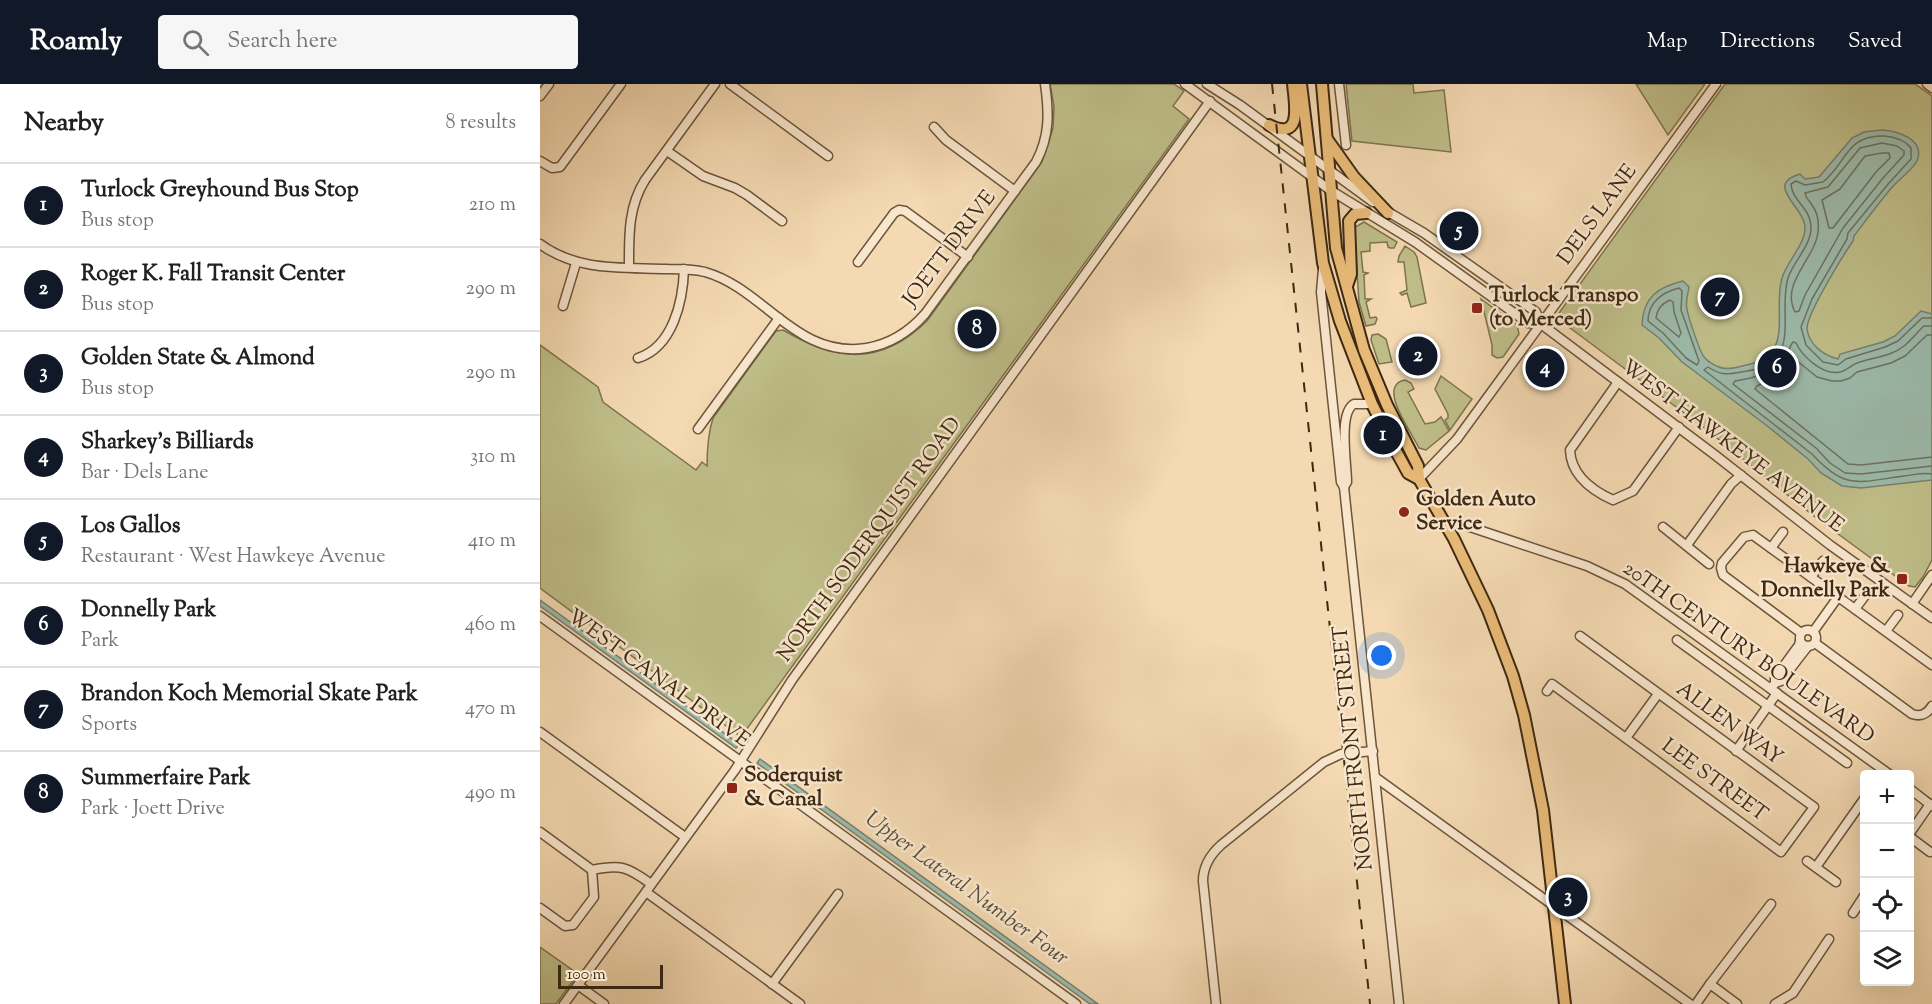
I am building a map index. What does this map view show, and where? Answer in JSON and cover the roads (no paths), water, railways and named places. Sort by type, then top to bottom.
[{"type":"main road","points":[[1269,125],[1284,130],[1289,129],[1293,124],[1296,114],[1293,84]]},
{"type":"main road","points":[[1301,84],[1323,263],[1347,344],[1372,404],[1408,473],[1419,479]]},
{"type":"main road","points":[[1322,84],[1336,248],[1370,365],[1395,423],[1418,466],[1419,479],[1448,528],[1488,610],[1519,696],[1537,774],[1565,1004]]},
{"type":"main road","points":[[1327,138],[1354,177],[1388,213]]},
{"type":"main road","points":[[1347,286],[1351,274],[1349,221],[1356,214],[1366,213]]},
{"type":"street","points":[[540,96],[549,84]]},
{"type":"street","points":[[540,161],[552,168],[560,167],[621,84]]},
{"type":"street","points":[[629,267],[633,206],[642,185],[715,84]]},
{"type":"street","points":[[730,84],[828,156]]},
{"type":"street","name":"JOETT DRIVE","points":[[540,244],[558,256],[576,263],[603,267],[684,269],[723,279],[808,339],[827,346],[859,348],[884,343],[901,335],[917,323],[1036,162],[1045,142],[1049,119],[1045,84]]},
{"type":"street","name":"WEST HAWKEYE AVENUE","points":[[1185,84],[1330,190],[1415,242],[1528,323],[1542,324]]},
{"type":"street","name":"WEST HAWKEYE AVENUE","points":[[1207,84],[1235,100],[1388,213],[1424,233],[1536,312],[1542,324],[1830,545],[1932,618]]},
{"type":"street","points":[[1339,84],[1346,145]]},
{"type":"street","name":"DELS LANE","points":[[1419,479],[1457,439],[1716,84]]},
{"type":"street","points":[[1927,84],[1932,88]]},
{"type":"street","name":"NORTH SODERQUIST ROAD","points":[[564,1004],[741,761],[792,680],[1210,102]]},
{"type":"street","points":[[934,127],[946,140],[1015,191]]},
{"type":"street","points":[[667,151],[698,173],[741,192],[782,221]]},
{"type":"street","points":[[858,262],[894,213],[899,210],[905,211],[968,257]]},
{"type":"street","points":[[563,306],[576,263]]},
{"type":"street","name":"NORTH FRONT STREET","points":[[1323,263],[1321,292],[1400,1004]]},
{"type":"street","points":[[638,358],[654,350],[667,333],[681,299],[684,269]]},
{"type":"street","points":[[698,429],[779,318]]},
{"type":"street","points":[[1618,382],[1570,450],[1576,472],[1589,485],[1613,500],[1633,491],[1679,427]]},
{"type":"street","name":"NORTH FRONT STREET","points":[[1344,487],[1347,482],[1345,423],[1347,412],[1354,404],[1372,404]]},
{"type":"street","points":[[1687,545],[1731,484],[1741,475]]},
{"type":"street","name":"20TH CENTURY BOULEVARD","points":[[1448,528],[1464,525],[1587,566],[1617,579],[1774,688],[1881,770]]},
{"type":"street","points":[[1663,527],[1709,564]]},
{"type":"street","points":[[1771,548],[1783,532]]},
{"type":"street","points":[[1931,662],[1753,535],[1744,537],[1722,563],[1721,572],[1725,578],[1801,637],[1803,645],[1811,645],[1912,714],[1926,713],[1932,706]]},
{"type":"street","points":[[1811,577],[1823,561]]},
{"type":"street","points":[[1912,604],[1932,575]]},
{"type":"street","points":[[1855,609],[1867,592]]},
{"type":"street","points":[[1813,632],[1838,597]]},
{"type":"street","points":[[1886,631],[1898,615]]},
{"type":"street","name":"WEST CANAL DRIVE","points":[[541,618],[1076,1004]]},
{"type":"street","points":[[1736,751],[1768,706],[1775,678],[1799,645],[1801,637],[1808,630],[1813,632],[1816,636],[1811,645],[1774,688]]},
{"type":"street","name":"ALLEN WAY","points":[[1580,636],[1814,807],[1782,852]]},
{"type":"street","points":[[1677,640],[1847,763]]},
{"type":"street","name":"LEE STREET","points":[[1547,691],[1552,684],[1782,852]]},
{"type":"street","points":[[1626,738],[1658,694]]},
{"type":"street","points":[[540,732],[685,837]]},
{"type":"street","points":[[1216,1004],[1203,881],[1203,871],[1208,861],[1221,844],[1324,762],[1341,754],[1373,751]]},
{"type":"street","points":[[1375,777],[1690,1004]]},
{"type":"street","points":[[1914,792],[1931,805],[1914,829]]},
{"type":"street","points":[[1816,867],[1860,805]]},
{"type":"street","points":[[540,831],[592,870],[613,866],[625,868],[800,1004]]},
{"type":"street","points":[[1914,838],[1930,852]]},
{"type":"street","points":[[1807,861],[1836,882]]},
{"type":"street","points":[[540,908],[565,926],[573,926],[594,897],[592,870]]},
{"type":"street","points":[[772,984],[838,894]]},
{"type":"street","points":[[1852,913],[1860,902]]},
{"type":"street","points":[[1696,1004],[1770,904]]},
{"type":"street","points":[[1775,1004],[1793,993],[1829,939]]},
{"type":"street","points":[[1710,984],[1737,1004]]},
{"type":"street","points":[[578,985],[604,1004]]},
{"type":"water","points":[[1882,130],[1902,134],[1914,142],[1919,153],[1917,161],[1894,185],[1854,236],[1812,311],[1807,329],[1810,339],[1817,348],[1838,359],[1840,354],[1883,342],[1895,336],[1921,311],[1932,314],[1932,480],[1861,488],[1842,486],[1821,473],[1808,459],[1766,425],[1682,362],[1659,338],[1642,325],[1645,307],[1649,300],[1666,286],[1683,281],[1689,287],[1686,304],[1690,319],[1700,349],[1707,360],[1715,366],[1726,369],[1761,360],[1771,352],[1777,342],[1779,330],[1782,278],[1802,241],[1805,228],[1799,212],[1785,190],[1785,184],[1800,174],[1805,179],[1819,177],[1852,138],[1864,132]]},
{"type":"water","points":[[540,600],[739,745],[736,748],[540,606]]},
{"type":"water","points":[[760,759],[1098,1004],[1090,1004],[757,763]]},
{"type":"railway","points":[[1272,84],[1370,1004]]},
{"type":"place","name":"Los Gallos","points":[[1459,231]]},
{"type":"place","name":"Brandon Koch Memorial Skate Park","points":[[1720,297]]},
{"type":"place","name":"Turlock Transpo (to Merced)","points":[[1477,308]]},
{"type":"place","name":"Summerfaire Park","points":[[977,329]]},
{"type":"place","name":"Roger K. Fall Transit Center","points":[[1418,356]]},
{"type":"place","name":"Sharkey's Billiards","points":[[1545,368]]},
{"type":"place","name":"Donnelly Park","points":[[1777,368]]},
{"type":"place","name":"Turlock Greyhound Bus Stop","points":[[1383,435]]},
{"type":"place","name":"Golden Auto Service","points":[[1404,512]]},
{"type":"place","name":"Hawkeye & Donnelly Park","points":[[1902,579]]},
{"type":"place","name":"Soderquist & Canal","points":[[732,788]]},
{"type":"place","name":"Golden State & Almond","points":[[1568,897]]},
{"type":"water label","name":"Upper Lateral Number Four","points":[[966,889]]}]
